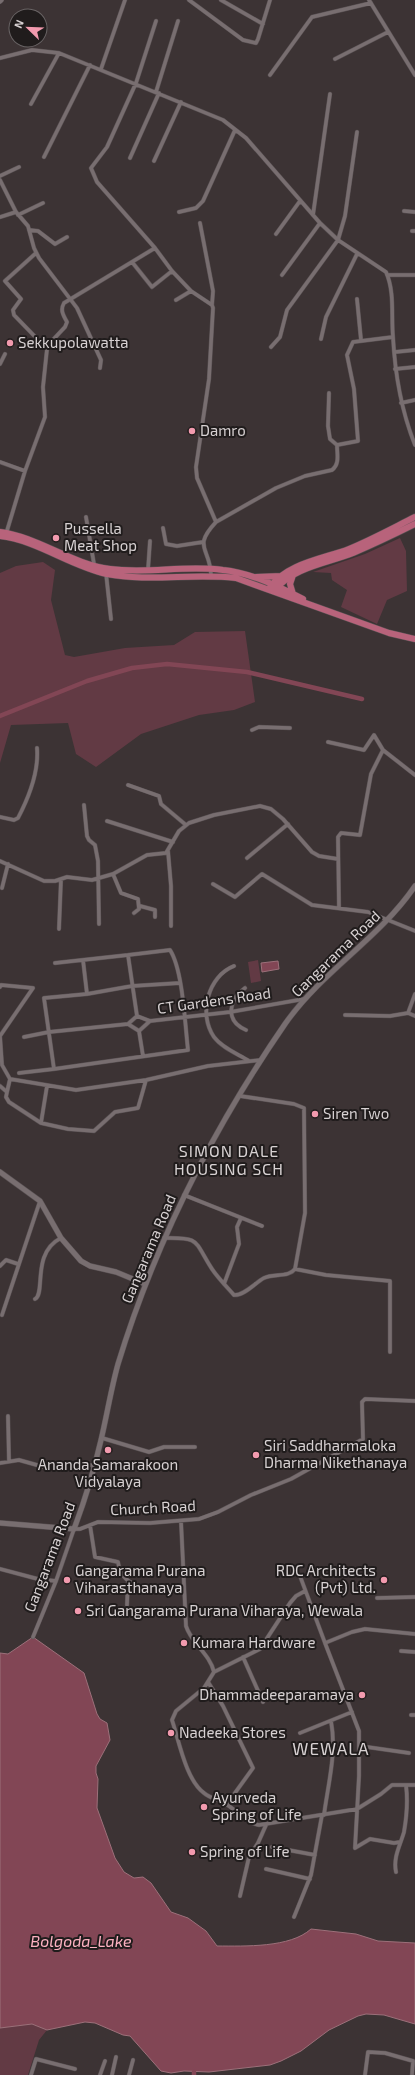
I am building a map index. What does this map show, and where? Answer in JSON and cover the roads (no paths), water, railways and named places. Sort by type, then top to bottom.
[{"type":"main road","points":[[270,591],[282,576],[306,562],[349,548],[415,517]]},
{"type":"main road","points":[[275,586],[293,575],[369,546],[415,524]]},
{"type":"main road","points":[[3,534],[109,569],[236,572],[252,576],[313,604]]},
{"type":"main road","points":[[3,534],[83,567],[106,573],[134,576],[211,572],[236,578],[270,591],[313,604],[389,633],[415,639]]},
{"type":"main road","points":[[293,575],[290,584],[293,594]]},
{"type":"main road","points":[[252,576],[282,576]]},
{"type":"street","points":[[101,69],[125,0]]},
{"type":"street","points":[[189,0],[243,40],[256,43],[270,0]]},
{"type":"street","points":[[221,0],[263,24]]},
{"type":"street","points":[[270,75],[312,17],[370,2],[415,75]]},
{"type":"street","points":[[156,21],[136,83],[107,147],[91,168],[97,182],[155,248],[172,271],[191,291],[212,305]]},
{"type":"street","points":[[130,158],[158,92],[178,21]]},
{"type":"street","points":[[335,59],[388,32]]},
{"type":"street","points":[[0,58],[32,50],[59,53],[136,83],[223,120],[246,138],[320,223],[338,240],[357,254],[381,267],[387,275],[392,304],[395,369],[401,404],[415,445]]},
{"type":"street","points":[[31,104],[59,53]]},
{"type":"street","points":[[44,157],[90,65]]},
{"type":"street","points":[[313,215],[330,94]]},
{"type":"street","points":[[154,161],[181,102]]},
{"type":"street","points":[[180,212],[196,208],[203,201],[235,130]]},
{"type":"street","points":[[271,347],[280,337],[287,310],[338,240],[345,216],[357,132]]},
{"type":"street","points":[[0,176],[19,168]]},
{"type":"street","points":[[0,180],[17,214],[29,230],[36,253],[77,308],[100,360],[100,368]]},
{"type":"street","points":[[276,234],[300,201]]},
{"type":"street","points":[[0,216],[17,214],[43,203]]},
{"type":"street","points":[[404,211],[415,212]]},
{"type":"street","points":[[200,223],[213,291],[213,308],[209,379],[196,467],[197,478],[216,522]]},
{"type":"street","points":[[282,275],[320,223]]},
{"type":"street","points":[[29,230],[38,231],[55,244],[67,237]]},
{"type":"street","points":[[3,534],[45,417],[43,387],[47,349],[49,344],[65,327],[67,322],[61,310],[62,307],[70,300],[155,248]]},
{"type":"street","points":[[36,253],[4,281],[21,299],[14,310],[14,315],[47,349]]},
{"type":"street","points":[[321,339],[326,317],[357,254]]},
{"type":"street","points":[[132,262],[152,287],[172,271]]},
{"type":"street","points":[[387,275],[415,275]]},
{"type":"street","points":[[176,300],[191,291]]},
{"type":"street","points":[[357,299],[361,340]]},
{"type":"street","points":[[337,445],[358,441],[354,389],[347,354],[353,342],[393,337]]},
{"type":"street","points":[[395,352],[415,350]]},
{"type":"street","points":[[0,364],[5,354]]},
{"type":"street","points":[[395,369],[415,367]]},
{"type":"street","points":[[211,572],[203,542],[206,533],[216,522],[276,488],[305,476],[332,470],[338,463],[337,445],[330,439],[328,426],[329,393]]},
{"type":"street","points":[[401,404],[415,400]]},
{"type":"street","points":[[0,462],[25,471]]},
{"type":"street","points":[[86,517],[94,564]]},
{"type":"street","points":[[163,528],[166,544],[177,546],[203,542]]},
{"type":"street","points":[[148,570],[150,541]]},
{"type":"street","points":[[106,573],[111,619]]},
{"type":"street","points":[[252,730],[259,727],[290,728]]},
{"type":"street","points":[[328,742],[364,750],[374,735],[383,750],[415,775]]},
{"type":"street","points":[[0,817],[14,820],[18,818],[35,774],[38,760],[37,748]]},
{"type":"street","points":[[339,908],[338,837],[341,833],[360,836],[372,774],[383,750]]},
{"type":"street","points":[[128,784],[159,796],[161,804],[186,825]]},
{"type":"street","points":[[84,805],[87,836],[95,845],[98,861],[99,924]]},
{"type":"street","points":[[0,861],[44,881],[67,877],[86,879],[98,878],[113,874],[146,855],[165,854],[179,831],[186,825],[214,815],[260,806],[276,813],[288,824],[312,852],[319,856],[338,859]]},
{"type":"street","points":[[107,821],[173,842]]},
{"type":"street","points":[[247,858],[288,824]]},
{"type":"street","points":[[168,851],[172,892],[171,926]]},
{"type":"street","points":[[2,888],[8,864]]},
{"type":"street","points":[[113,874],[121,893],[138,899],[140,906],[134,913]]},
{"type":"street","points":[[213,884],[234,897],[262,874],[312,905],[368,912],[415,931]]},
{"type":"street","points":[[59,929],[61,879]]},
{"type":"street","name":"Gangarama Road","points":[[33,1637],[56,1582],[95,1465],[102,1438],[109,1397],[145,1284],[184,1195],[218,1128],[240,1096],[261,1060],[304,999],[323,979],[388,920],[415,886]]},
{"type":"street","points":[[140,906],[155,910],[155,917]]},
{"type":"street","points":[[19,1073],[188,1050],[180,983],[173,955],[170,950],[55,963]]},
{"type":"street","points":[[128,955],[137,1016]]},
{"type":"street","points":[[83,960],[87,994]]},
{"type":"street","points":[[234,966],[224,971],[210,989],[206,1015],[214,1037],[221,1044],[250,1061]]},
{"type":"street","points":[[54,1069],[44,998],[87,994],[132,986],[180,983]]},
{"type":"street","points":[[0,987],[1,985],[33,988],[0,1036],[2,1065],[10,1078],[6,1097],[9,1102],[41,1123],[68,1129],[94,1131],[115,1112],[138,1108],[146,1080]]},
{"type":"street","points":[[245,988],[235,998],[230,1012],[233,1020],[246,1030]]},
{"type":"street","points":[[408,1013],[415,994]]},
{"type":"street","name":"CT Gardens Road","points":[[128,1024],[137,1016],[150,1021],[184,1018],[230,1012],[304,999]]},
{"type":"street","points":[[345,1015],[390,1016],[408,1013],[415,1016]]},
{"type":"street","name":"CT Gardens Road","points":[[139,1031],[150,1021]]},
{"type":"street","points":[[24,1037],[49,1032],[128,1024],[139,1031],[143,1056]]},
{"type":"street","points":[[10,1078],[47,1086],[76,1090],[146,1080],[208,1066],[261,1060]]},
{"type":"street","points":[[0,1086],[7,1092]]},
{"type":"street","points":[[41,1123],[47,1086]]},
{"type":"street","points":[[164,1238],[184,1237],[191,1240],[201,1249],[212,1269],[224,1284],[234,1295],[238,1296],[255,1282],[270,1275],[290,1274],[295,1269],[304,1213],[304,1108],[294,1104],[240,1096]]},
{"type":"street","points":[[0,1172],[40,1201],[61,1238],[76,1256],[90,1266],[116,1272],[145,1284]]},
{"type":"street","points":[[184,1195],[262,1226]]},
{"type":"street","points":[[2,1315],[40,1201]]},
{"type":"street","points":[[224,1284],[239,1244],[237,1227],[240,1218]]},
{"type":"street","points":[[35,1299],[39,1296],[40,1273],[46,1250],[54,1241],[61,1238]]},
{"type":"street","points":[[0,1266],[6,1260],[18,1264]]},
{"type":"street","points":[[295,1269],[326,1275],[390,1281],[390,1352]]},
{"type":"street","name":"Church Road","points":[[74,1529],[80,1529],[98,1522],[142,1523],[199,1519],[210,1516],[240,1499],[291,1479],[363,1439],[362,1402],[365,1399],[415,1401]]},
{"type":"street","points":[[8,1416],[9,1461]]},
{"type":"street","points":[[102,1438],[149,1452],[164,1446],[195,1447]]},
{"type":"street","points":[[0,1463],[24,1460],[44,1466],[95,1465]]},
{"type":"street","points":[[181,1520],[186,1626],[188,1634],[209,1661],[214,1672]]},
{"type":"street","points":[[0,1523],[74,1529]]},
{"type":"street","points":[[90,1525],[93,1556],[118,1562],[120,1573],[128,1581],[134,1585],[144,1587]]},
{"type":"street","points":[[0,1569],[56,1582]]},
{"type":"street","points":[[300,1576],[359,1731],[360,1746],[355,1848],[370,1839],[394,1843],[400,1842]]},
{"type":"street","points":[[126,1605],[128,1581]]},
{"type":"street","points":[[305,1591],[296,1596],[290,1603],[260,1649],[214,1672],[197,1695],[176,1711],[173,1716],[172,1720],[190,1773],[198,1788],[204,1793],[227,1804],[252,1824],[266,1825],[323,1816],[357,1808],[381,1794],[392,1785],[415,1785]]},
{"type":"street","points":[[377,1598],[415,1597]]},
{"type":"street","points":[[325,1643],[352,1632],[365,1629],[415,1634]]},
{"type":"street","points":[[401,1651],[415,1652]]},
{"type":"street","points":[[243,1657],[263,1702]]},
{"type":"street","points":[[208,1682],[223,1706],[252,1768],[227,1804]]},
{"type":"street","points":[[300,1733],[352,1712]]},
{"type":"street","points":[[294,1917],[310,1879],[323,1816],[333,1756],[334,1737],[331,1721]]},
{"type":"street","points":[[360,1746],[409,1753]]},
{"type":"street","points":[[396,1872],[394,1862],[408,1806],[406,1785]]},
{"type":"street","points":[[240,1896],[249,1857],[258,1843],[266,1825]]},
{"type":"street","points":[[272,1847],[315,1855]]},
{"type":"street","points":[[266,1869],[310,1879]]},
{"type":"street","points":[[365,2075],[368,2052],[385,2053],[413,2061],[412,2075]]},
{"type":"street","points":[[112,2075],[116,2057]]},
{"type":"street","points":[[31,2075],[36,2059],[75,2069]]},
{"type":"street","points":[[129,2075],[133,2060]]},
{"type":"street","points":[[100,2075],[105,2061]]},
{"type":"water","points":[[278,961],[279,969],[262,972],[261,963]]},
{"type":"water","name":"Bolgoda_Lake","points":[[33,1637],[84,1673],[97,1714],[100,1719],[107,1723],[110,1740],[96,1766],[98,1779],[97,1808],[115,1858],[124,1872],[134,1878],[143,1877],[151,1883],[171,1912],[188,1918],[206,1931],[217,1946],[254,1946],[279,1943],[291,1940],[311,1929],[356,1934],[378,1941],[415,1943],[415,2024],[384,2015],[366,2014],[358,2016],[329,2030],[301,2051],[270,2065],[209,2072],[184,2071],[171,2073],[161,2071],[130,2036],[123,2035],[95,2023],[85,2022],[47,2030],[32,2024],[0,2028],[0,1653],[8,1654]]},
{"type":"waterway","points":[[0,716],[87,681],[132,668],[167,664],[247,672],[362,699]]},
{"type":"place","name":"Sekkupolawatta","points":[[10,343]]},
{"type":"place","name":"Damro","points":[[192,431]]},
{"type":"place","name":"Pussella Meat Shop","points":[[56,538]]},
{"type":"place","name":"Siren Two","points":[[315,1114]]},
{"type":"place","name":"Ananda Samarakoon Vidyalaya","points":[[108,1450]]},
{"type":"place","name":"Siri Saddharmaloka Dharma Nikethanaya","points":[[256,1455]]},
{"type":"place","name":"Gangarama Purana Viharasthanaya","points":[[67,1580]]},
{"type":"place","name":"RDC Architects (Pvt) Ltd.","points":[[384,1580]]},
{"type":"place","name":"Sri Gangarama Purana Viharaya, Wewala","points":[[78,1611]]},
{"type":"place","name":"Kumara Hardware","points":[[184,1643]]},
{"type":"place","name":"Dhammadeeparamaya","points":[[362,1695]]},
{"type":"place","name":"Nadeeka Stores","points":[[171,1733]]},
{"type":"place","name":"Ayurveda Spring of Life","points":[[204,1807]]},
{"type":"place","name":"Spring of Life","points":[[192,1852]]},
{"type":"district","name":"SIMON DALE HOUSING SCH","points":[[229,1160]]},
{"type":"district","name":"WEWALA","points":[[331,1749]]}]
